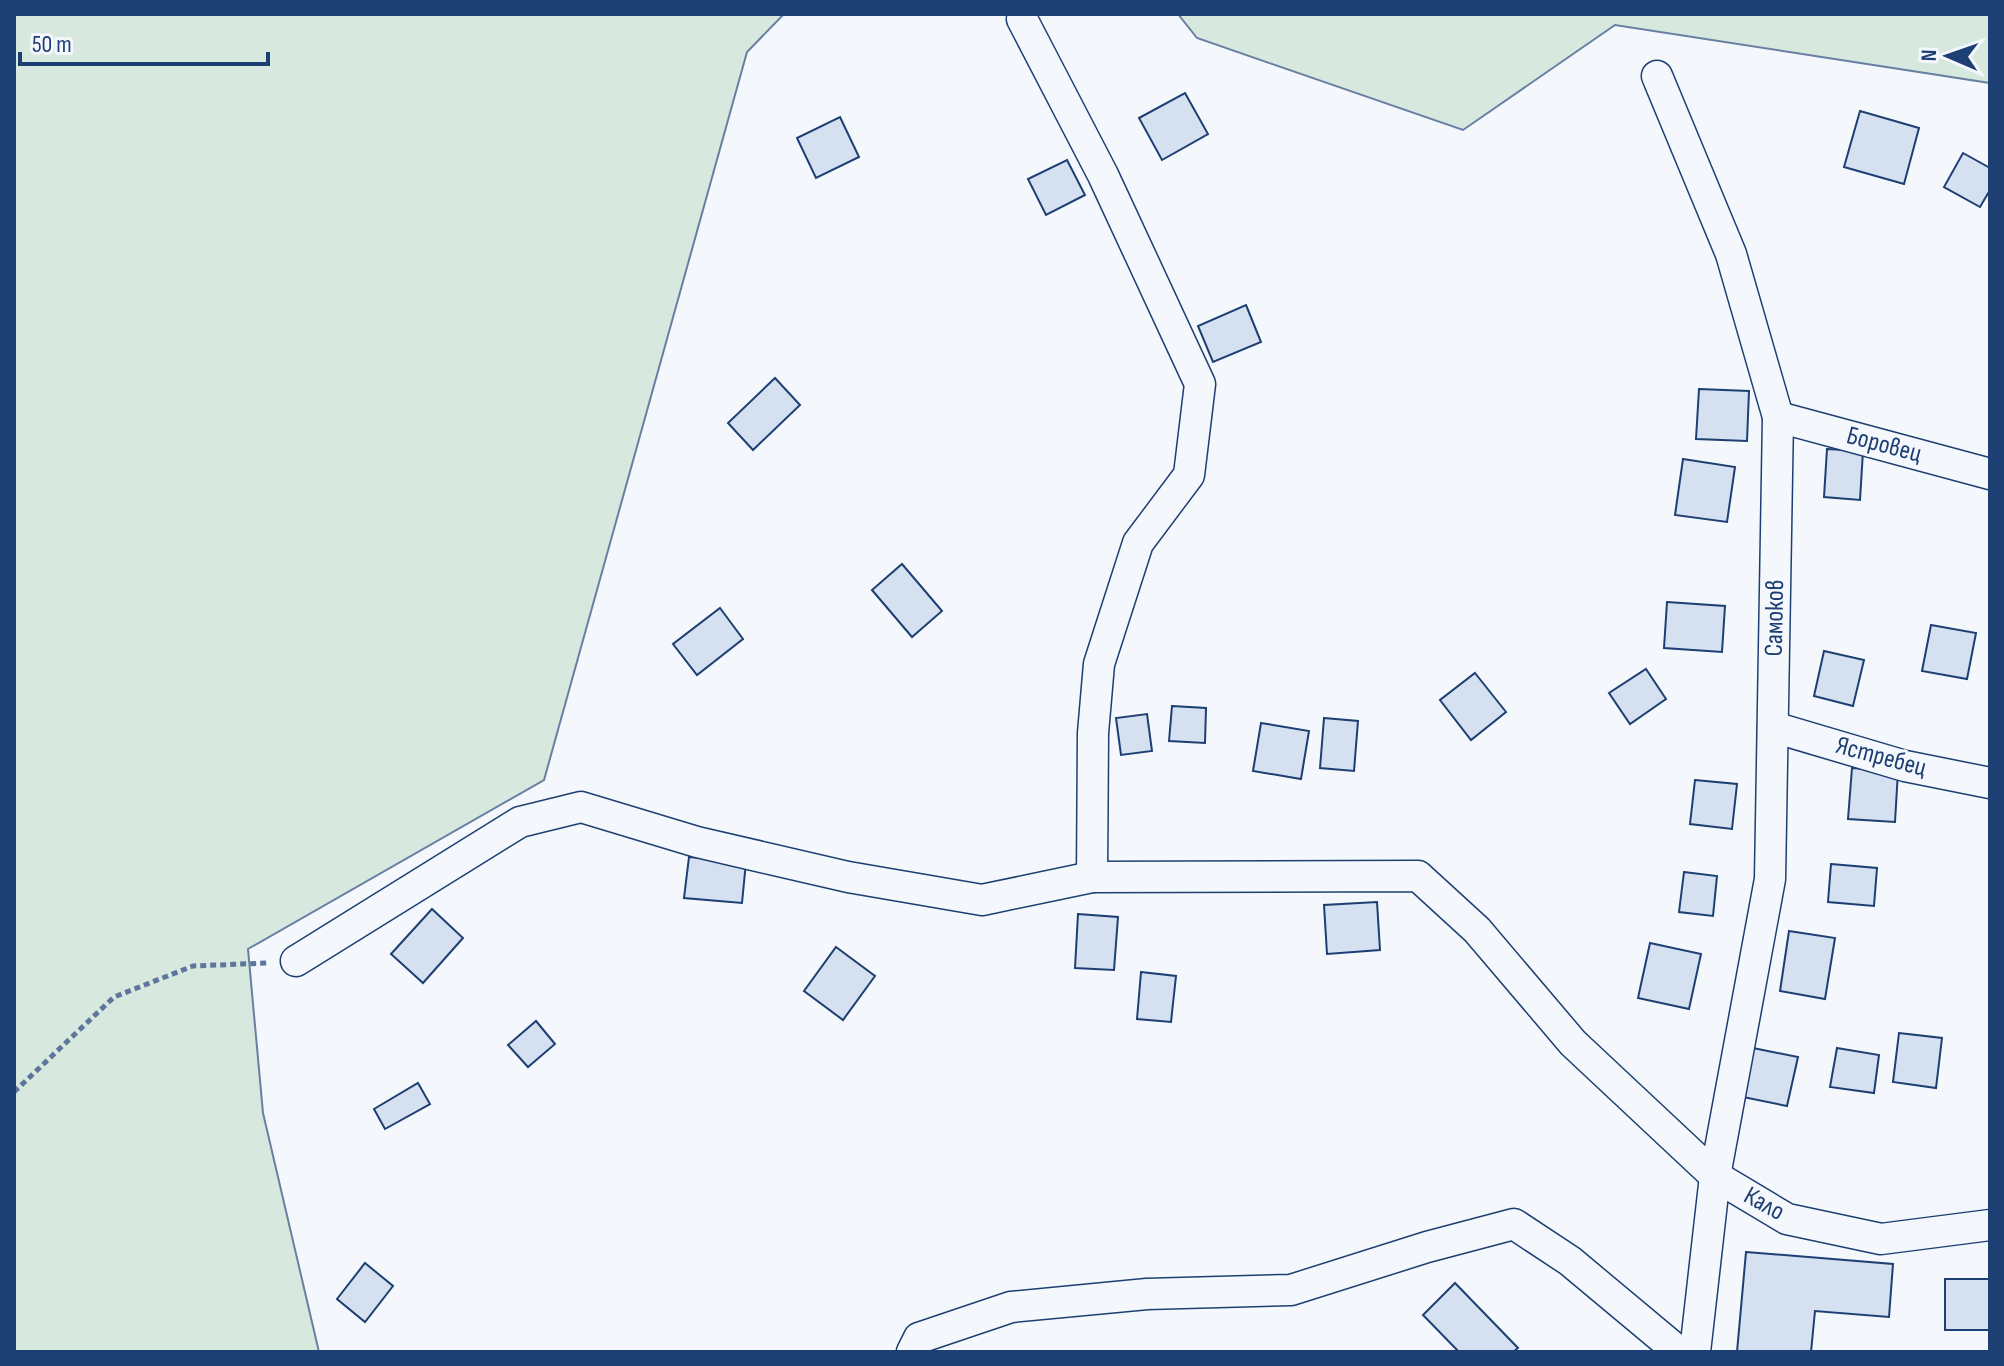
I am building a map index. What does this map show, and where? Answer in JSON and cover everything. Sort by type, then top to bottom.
[{"type":"street","points":[[1022,19],[1103,175],[1200,384],[1189,475],[1138,543],[1099,664],[1093,733],[1092,877]]},
{"type":"street","name":"Самоков","points":[[1657,76],[1731,254],[1778,417],[1770,879],[1715,1176]]},
{"type":"street","name":"Боровец","points":[[1778,417],[1990,474]]},
{"type":"street","name":"Ястребец","points":[[1773,727],[1905,766],[1990,783]]},
{"type":"street","points":[[296,961],[520,822],[581,807],[697,842],[848,877],[982,900],[1092,877],[1418,876],[1477,930],[1573,1043],[1715,1176]]},
{"type":"street","name":"Кало","points":[[1695,1352],[1715,1176],[1787,1219],[1881,1239],[1990,1225]]},
{"type":"street","points":[[912,1352],[919,1338],[1011,1307],[1147,1294],[1291,1290],[1427,1247],[1514,1224],[1570,1261],[1679,1352]]},
{"type":"path","points":[[14,1092],[114,997],[193,966],[296,961]]},
{"type":"shaded area","points":[[14,14],[784,14],[747,52],[544,780],[248,949],[263,1113],[319,1352],[14,1352]]},
{"type":"shaded area","points":[[1178,14],[1990,14],[1990,83],[1615,25],[1463,130],[1197,38]]},
{"type":"building","points":[[1185,93],[1208,134],[1162,160],[1139,118]]},
{"type":"building","points":[[1860,111],[1919,128],[1904,184],[1844,167]]},
{"type":"building","points":[[840,117],[859,157],[816,178],[797,138]]},
{"type":"building","points":[[1963,153],[1990,168],[1990,190],[1980,207],[1944,187]]},
{"type":"building","points":[[1067,160],[1085,195],[1046,215],[1028,179]]},
{"type":"building","points":[[1246,305],[1261,342],[1213,362],[1198,326]]},
{"type":"building","points":[[775,378],[800,405],[753,450],[728,423]]},
{"type":"building","points":[[1699,389],[1749,391],[1747,441],[1696,439]]},
{"type":"building","points":[[1827,449],[1863,451],[1860,500],[1824,497]]},
{"type":"building","points":[[1683,459],[1735,467],[1727,522],[1675,515]]},
{"type":"building","points":[[902,564],[942,611],[912,637],[872,590]]},
{"type":"building","points":[[1667,602],[1725,606],[1722,652],[1664,648]]},
{"type":"building","points":[[720,608],[743,639],[697,675],[673,644]]},
{"type":"building","points":[[1931,625],[1976,633],[1967,679],[1922,671]]},
{"type":"building","points":[[1824,651],[1864,660],[1853,706],[1814,696]]},
{"type":"building","points":[[1646,669],[1666,699],[1630,724],[1609,693]]},
{"type":"building","points":[[1475,673],[1506,712],[1471,740],[1440,700]]},
{"type":"building","points":[[1172,706],[1206,708],[1205,743],[1169,741]]},
{"type":"building","points":[[1147,714],[1152,751],[1121,755],[1116,718]]},
{"type":"building","points":[[1324,718],[1358,721],[1354,771],[1320,768]]},
{"type":"building","points":[[1261,723],[1309,731],[1301,779],[1253,771]]},
{"type":"building","points":[[1852,768],[1898,771],[1895,822],[1848,819]]},
{"type":"building","points":[[1695,780],[1737,784],[1732,829],[1690,824]]},
{"type":"building","points":[[689,857],[746,862],[742,903],[684,898]]},
{"type":"building","points":[[1831,864],[1877,868],[1874,906],[1828,902]]},
{"type":"building","points":[[1684,872],[1717,876],[1713,916],[1679,912]]},
{"type":"building","points":[[1377,902],[1380,950],[1327,954],[1324,905]]},
{"type":"building","points":[[432,909],[463,938],[423,983],[391,954]]},
{"type":"building","points":[[1078,914],[1118,917],[1114,970],[1075,968]]},
{"type":"building","points":[[1789,931],[1835,938],[1825,999],[1780,991]]},
{"type":"building","points":[[1650,943],[1701,954],[1689,1009],[1638,998]]},
{"type":"building","points":[[836,947],[875,976],[843,1020],[804,991]]},
{"type":"building","points":[[1141,972],[1176,976],[1171,1022],[1137,1019]]},
{"type":"building","points":[[536,1021],[555,1044],[528,1067],[508,1045]]},
{"type":"building","points":[[1899,1033],[1942,1038],[1936,1088],[1893,1082]]},
{"type":"building","points":[[1753,1048],[1798,1057],[1787,1106],[1743,1097]]},
{"type":"building","points":[[1837,1048],[1879,1055],[1874,1093],[1830,1087]]},
{"type":"building","points":[[418,1083],[430,1104],[385,1129],[374,1109]]},
{"type":"building","points":[[1746,1252],[1893,1264],[1889,1317],[1815,1311],[1811,1352],[1737,1352]]},
{"type":"building","points":[[365,1263],[393,1286],[365,1322],[337,1299]]},
{"type":"building","points":[[1945,1279],[1990,1279],[1990,1330],[1945,1330]]},
{"type":"building","points":[[1455,1283],[1518,1348],[1513,1352],[1459,1352],[1423,1315]]}]
